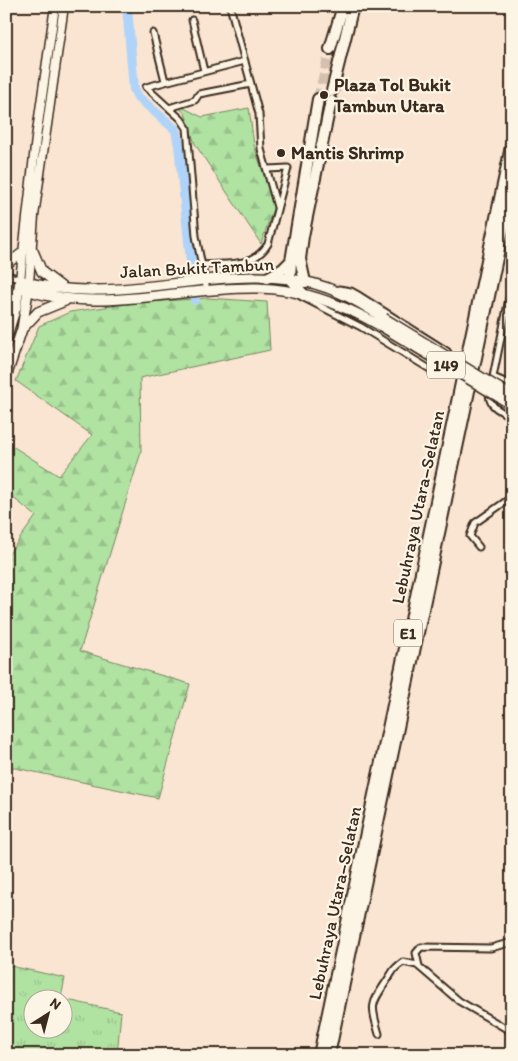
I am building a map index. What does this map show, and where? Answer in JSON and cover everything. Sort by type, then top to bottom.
[{"type":"highway","points":[[330,49],[343,6]]},
{"type":"highway","points":[[305,282],[300,259],[303,236],[353,6]]},
{"type":"highway","points":[[304,295],[290,279],[291,261],[318,99]]},
{"type":"highway","name":"Lebuhraya Utara–Selatan","points":[[319,1055],[512,142]]},
{"type":"highway","name":"Lebuhraya Utara–Selatan","points":[[329,1055],[512,187]]},
{"type":"highway","points":[[267,278],[283,269],[291,261]]},
{"type":"main road","points":[[29,250],[42,272],[65,290]]},
{"type":"main road","name":"Jalan Bukit Tambun","points":[[25,285],[53,298],[70,299],[185,293],[204,286],[267,278],[305,282],[348,295],[382,322],[512,405]]},
{"type":"main road","points":[[6,282],[16,307]]},
{"type":"main road","name":"Jalan Bukit Tambun","points":[[25,285],[65,290],[113,289],[184,283],[204,286],[259,288],[304,295],[343,306],[382,322],[512,396]]},
{"type":"main road","points":[[6,339],[25,285]]},
{"type":"main road","points":[[6,377],[22,329],[25,285]]},
{"type":"main road","points":[[22,329],[38,312],[70,299]]},
{"type":"street","points":[[29,250],[35,147],[55,6]]},
{"type":"street","points":[[25,285],[64,6]]},
{"type":"street","points":[[230,6],[258,114],[261,149],[278,207]]},
{"type":"street","points":[[192,20],[204,71]]},
{"type":"street","points":[[153,32],[165,80]]},
{"type":"street","points":[[204,286],[204,265],[198,251],[196,236],[187,128],[146,87],[165,80],[245,61]]},
{"type":"street","points":[[169,108],[195,100],[199,94],[251,84]]},
{"type":"street","points":[[204,265],[249,262],[256,259],[268,244],[288,168],[268,169]]},
{"type":"street","points":[[6,265],[29,250]]},
{"type":"street","name":"Jalan Bukit Tambun","points":[[6,274],[25,285]]},
{"type":"street","name":"Jalan Bukit Tambun","points":[[6,282],[25,285]]},
{"type":"street","points":[[512,284],[488,398],[490,404],[512,418]]},
{"type":"street","points":[[293,293],[361,327],[433,370],[442,372],[448,367],[452,360],[447,351],[355,293],[326,288]]},
{"type":"street","points":[[493,377],[512,386]]},
{"type":"street","points":[[479,547],[470,536],[475,523],[512,497]]},
{"type":"street","points":[[419,966],[416,953],[421,947],[458,946],[491,948],[512,942]]},
{"type":"street","points":[[379,1034],[372,1009],[374,999],[390,977],[392,969],[403,962],[413,962],[459,1002],[512,1032]]},
{"type":"green space","points":[[172,102],[202,117],[249,108],[254,145],[274,206],[261,244],[195,144],[185,113]]},
{"type":"green space","points":[[208,298],[267,302],[270,350],[140,378],[141,452],[80,651],[190,684],[158,798],[6,766],[6,558],[36,516],[6,492],[6,442],[59,476],[92,435],[16,381],[39,326],[70,312],[134,303]]},
{"type":"green space","points":[[6,965],[65,978],[63,988],[22,988],[22,1038],[72,1038],[72,1001],[121,1012],[117,1055],[6,1055]]},
{"type":"waterway","points":[[127,6],[134,89],[138,97],[176,130],[195,300]]},
{"type":"tunnel","points":[[318,99],[330,49]]},
{"type":"place","name":"Plaza Tol Bukit Tambun Utara","points":[[324,95]]},
{"type":"place","name":"Mantis Shrimp","points":[[281,153]]}]
